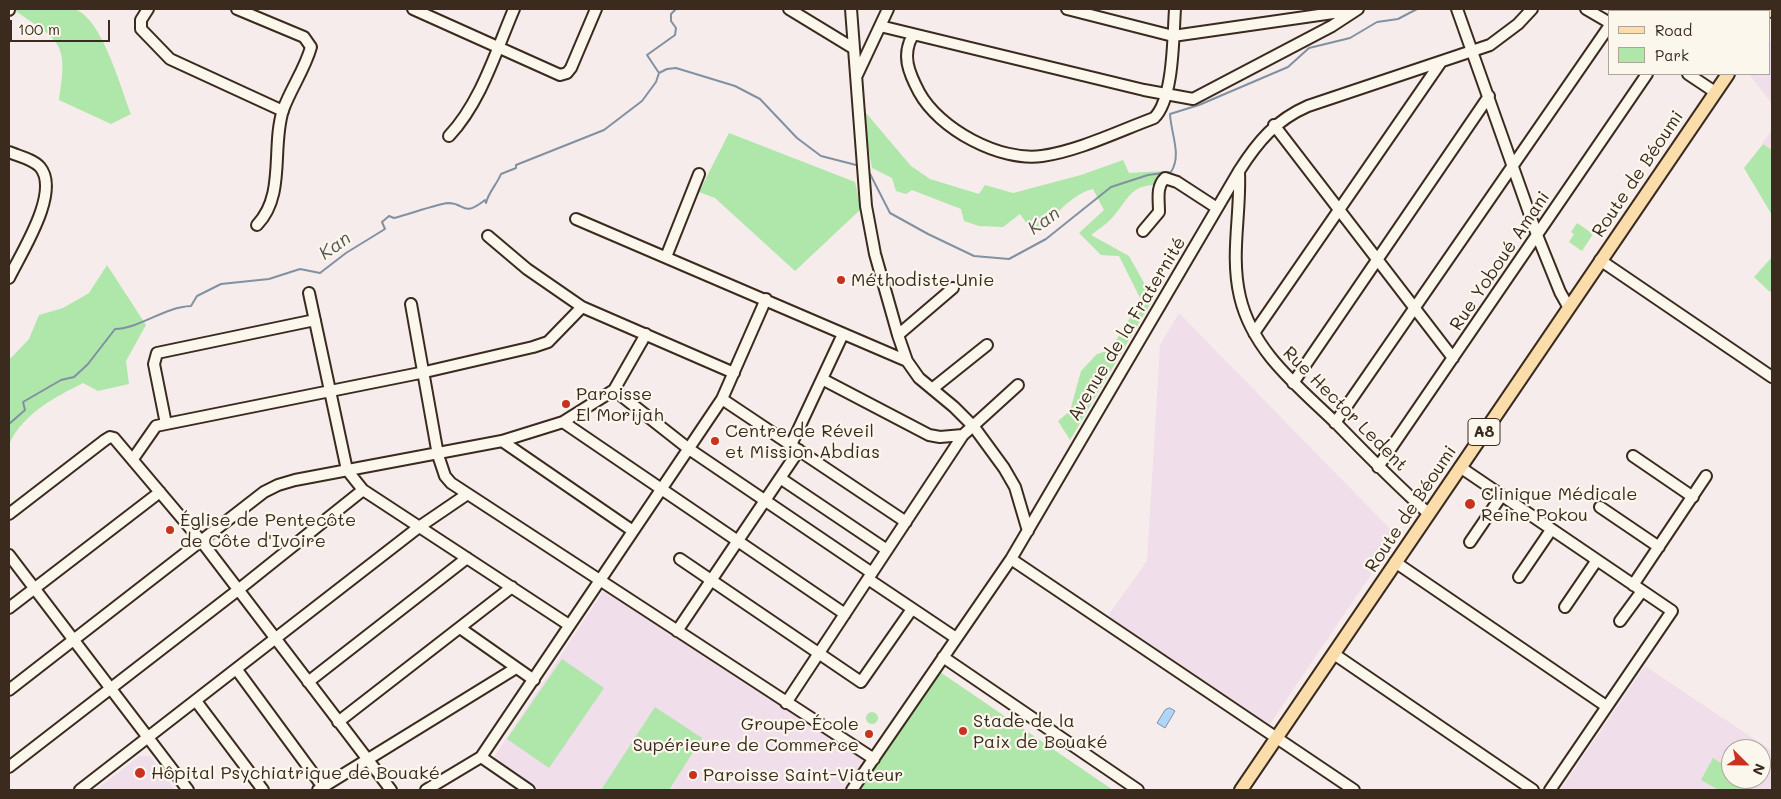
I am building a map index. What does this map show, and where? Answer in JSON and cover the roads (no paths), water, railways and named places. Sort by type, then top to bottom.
[{"type":"main road","name":"Route de Béoumi","points":[[1245,789],[1395,562],[1727,75]]},
{"type":"street","points":[[148,9],[141,20],[141,29],[170,59],[283,111]]},
{"type":"street","points":[[237,9],[304,37],[309,41],[311,47],[283,111],[273,193],[269,207],[257,225]]},
{"type":"street","points":[[413,9],[426,11],[498,48],[560,74],[567,73],[571,68],[596,9]]},
{"type":"street","points":[[448,136],[460,123],[471,105],[514,9]]},
{"type":"street","points":[[789,9],[853,48]]},
{"type":"street","points":[[851,9],[853,48],[858,75],[866,206],[875,254],[898,335],[907,361],[919,378],[954,407],[974,427],[1004,468],[1015,487],[1028,531]]},
{"type":"street","points":[[858,75],[888,9]]},
{"type":"street","points":[[1068,9],[1173,36],[1358,9]]},
{"type":"street","points":[[913,35],[907,45],[906,59],[915,85],[926,105],[938,119],[957,132],[985,146],[1005,152],[1040,156],[1092,141],[1154,118],[1162,107],[1166,94],[1175,9]]},
{"type":"street","points":[[880,26],[1193,99],[1332,26],[1358,9]]},
{"type":"street","points":[[1457,9],[1537,235],[1569,308]]},
{"type":"street","name":"Avenue de la Fraternité","points":[[852,790],[1011,559],[1239,171],[1262,138],[1274,125],[1291,113],[1308,106],[1490,45],[1504,36],[1532,9]]},
{"type":"street","points":[[1586,9],[1608,23]]},
{"type":"street","points":[[1335,423],[1514,166],[1608,27]]},
{"type":"street","points":[[1254,333],[1441,62]]},
{"type":"street","name":"Rue Yoboué Amani","points":[[1378,467],[1647,75]]},
{"type":"street","points":[[1690,75],[1716,92]]},
{"type":"street","points":[[1293,383],[1489,96]]},
{"type":"street","points":[[1274,125],[1453,358]]},
{"type":"street","points":[[9,152],[36,163],[41,168],[45,177],[47,192],[43,207],[9,278]]},
{"type":"street","name":"Rue Hector Ledent","points":[[1239,171],[1236,274],[1240,298],[1254,333],[1274,362],[1293,383],[1378,467],[1429,514]]},
{"type":"street","points":[[666,257],[699,174]]},
{"type":"street","points":[[1143,231],[1152,223],[1158,212],[1160,182],[1165,178],[1177,182],[1217,208]]},
{"type":"street","points":[[576,219],[907,361]]},
{"type":"street","points":[[488,236],[527,269],[582,307],[734,373]]},
{"type":"street","points":[[1600,260],[1772,377]]},
{"type":"street","points":[[898,335],[953,288]]},
{"type":"street","points":[[309,293],[347,470],[364,490],[569,626]]},
{"type":"street","points":[[426,790],[481,757],[660,490],[690,449],[722,398],[766,299]]},
{"type":"street","points":[[411,304],[425,372],[438,455],[444,476],[466,495],[874,759]]},
{"type":"street","points":[[133,459],[156,426],[425,372],[548,342],[582,307]]},
{"type":"street","points":[[166,424],[154,364],[157,353],[315,320]]},
{"type":"street","points":[[9,690],[202,542],[248,504],[278,485],[502,441],[563,422],[614,390],[646,334]]},
{"type":"street","points":[[677,631],[780,478],[843,334]]},
{"type":"street","points":[[932,389],[987,345]]},
{"type":"street","points":[[822,379],[928,435],[940,437],[963,435]]},
{"type":"street","points":[[786,703],[963,435],[1018,385]]},
{"type":"street","points":[[614,390],[690,449],[956,638]]},
{"type":"street","points":[[722,398],[906,522]]},
{"type":"street","points":[[563,422],[660,490],[845,614]]},
{"type":"street","points":[[9,514],[110,437],[114,438],[202,542],[391,790]]},
{"type":"street","points":[[502,441],[633,531]]},
{"type":"street","points":[[1633,456],[1693,497]]},
{"type":"street","points":[[1460,467],[1672,611],[1550,790]]},
{"type":"street","points":[[1620,620],[1659,547],[1706,476]]},
{"type":"street","points":[[780,478],[887,550]]},
{"type":"street","points":[[9,767],[364,490]]},
{"type":"street","points":[[9,608],[160,492]]},
{"type":"street","points":[[80,790],[276,640],[419,527],[466,495]]},
{"type":"street","points":[[1470,542],[1502,495]]},
{"type":"street","points":[[1600,507],[1659,547]]},
{"type":"street","points":[[1519,577],[1551,530]]},
{"type":"street","points":[[9,555],[188,790]]},
{"type":"street","points":[[308,682],[467,558]]},
{"type":"street","points":[[680,559],[861,682],[912,608]]},
{"type":"street","points":[[1011,559],[1354,790]]},
{"type":"street","points":[[1565,607],[1597,560]]},
{"type":"street","points":[[1395,562],[1606,706]]},
{"type":"street","points":[[338,722],[512,588]]},
{"type":"street","points":[[460,628],[534,680]]},
{"type":"street","points":[[1334,654],[1533,790]]},
{"type":"street","points":[[943,657],[1138,790]]},
{"type":"street","points":[[237,670],[320,789],[516,668]]},
{"type":"street","points":[[196,702],[263,790]]},
{"type":"street","points":[[481,757],[529,790]]},
{"type":"water","points":[[1170,708],[1175,711],[1165,728],[1157,723],[1165,710]]},
{"type":"waterway","name":"Kan","points":[[9,424],[25,410],[23,402],[61,380],[74,377],[88,364],[115,329],[134,325],[171,310],[191,306],[197,296],[221,284],[269,279],[300,269],[320,273],[346,253],[385,229],[382,222],[389,216],[394,218],[448,203],[468,209],[485,200],[486,203],[501,174],[516,168],[516,165],[604,130],[642,101],[656,82],[659,73],[647,55],[675,35],[676,28],[671,21],[671,14],[676,9]]},
{"type":"waterway","name":"Kan","points":[[867,168],[890,213],[974,256],[1009,259],[1046,239],[1111,187],[1148,175],[1171,172],[1176,159],[1176,151],[1170,114],[1199,105],[1288,67],[1309,48],[1350,38],[1377,22],[1398,19],[1417,9]]},
{"type":"waterway","name":"Kan","points":[[659,73],[667,69],[676,68],[735,86],[760,99],[797,138],[821,156],[860,166]]},
{"type":"place","name":"Méthodiste Unie","points":[[841,280]]},
{"type":"place","name":"Paroisse El Morijah","points":[[566,404]]},
{"type":"place","name":"Centre de Réveil et Mission Abdias","points":[[715,441]]},
{"type":"place","name":"Clinique Médicale Reine Pokou","points":[[1470,504]]},
{"type":"place","name":"Église de Pentecôte de Côte d'Ivoire","points":[[170,530]]},
{"type":"place","name":"Stade de la Paix de Bouaké","points":[[963,731]]},
{"type":"place","name":"Groupe École Supérieure de Commerce","points":[[869,734]]},
{"type":"place","name":"Hôpital Psychiatrique de Bouaké","points":[[140,773]]},
{"type":"place","name":"Paroisse Saint-Viateur","points":[[693,775]]}]
